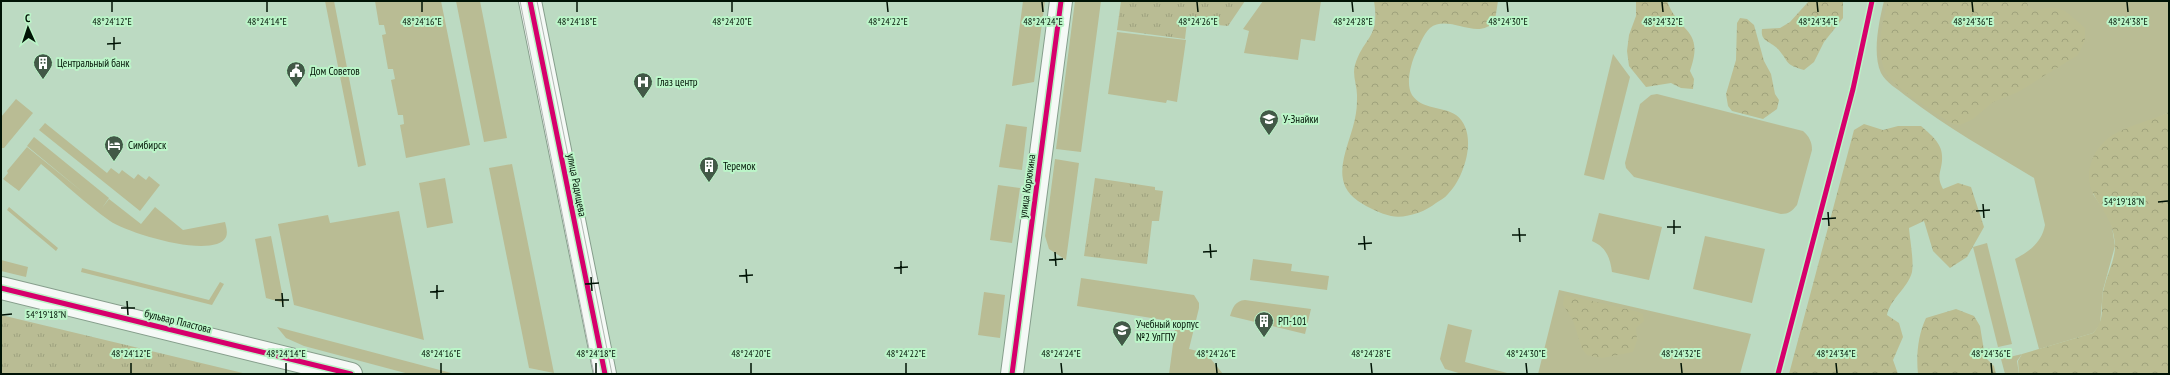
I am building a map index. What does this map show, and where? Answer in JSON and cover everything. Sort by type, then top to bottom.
[{"type":"street","name":"улица Радищева","points":[[530,1],[605,374]]},
{"type":"street","name":"улица Корюкина","points":[[1012,374],[1061,1]]},
{"type":"street","name":"бульвар Пластова","points":[[1,288],[351,374]]},
{"type":"green space","points":[[325,1],[334,1],[366,165],[358,167]]},
{"type":"green space","points":[[375,1],[441,1],[470,145],[406,158],[400,125],[404,124],[403,115],[398,115],[391,80],[395,79],[393,69],[388,69],[382,35],[386,34],[384,25],[379,25]]},
{"type":"green space","points":[[456,1],[480,1],[507,138],[484,142]]},
{"type":"green space","points":[[1023,1],[1045,1],[1034,82],[1012,86]]},
{"type":"green space","points":[[1075,1],[1101,1],[1081,152],[1056,149]]},
{"type":"green space","points":[[1121,1],[1245,1],[1228,26],[1187,22],[1185,39],[1117,30]]},
{"type":"green space","points":[[1263,1],[1321,1],[1315,41],[1301,39],[1298,60],[1244,53],[1249,31],[1243,29]]},
{"type":"green space","points":[[1374,1],[1498,1],[1495,20],[1488,26],[1481,29],[1472,29],[1446,24],[1438,24],[1430,28],[1423,38],[1414,57],[1409,81],[1412,95],[1416,100],[1427,106],[1445,110],[1456,115],[1463,123],[1467,132],[1468,143],[1467,154],[1460,177],[1447,195],[1426,209],[1408,216],[1397,217],[1387,215],[1362,204],[1349,192],[1344,182],[1342,171],[1346,148],[1354,124],[1357,108],[1357,91],[1354,69],[1359,55],[1373,30],[1375,23]]},
{"type":"green space","points":[[1636,1],[1667,1],[1672,12],[1689,32],[1694,47],[1694,57],[1690,71],[1694,79],[1693,89],[1681,88],[1671,83],[1646,87],[1629,66],[1627,51],[1629,35],[1636,16]]},
{"type":"green space","points":[[1809,1],[1843,1],[1843,18],[1824,42],[1814,62],[1804,70],[1790,64],[1775,46],[1764,39],[1762,29],[1780,28],[1790,22]]},
{"type":"green space","points":[[1884,1],[2169,1],[2169,112],[2155,119],[2093,194],[2111,221],[2115,246],[2103,290],[2100,325],[2093,333],[2039,349],[2015,259],[2026,253],[2038,241],[2045,225],[2034,178],[1937,118],[1892,86],[1883,77],[1878,65],[1877,37]]},
{"type":"green space","points":[[1888,1],[2027,1],[2028,6],[2035,11],[2044,8],[2057,8],[2068,13],[2085,28],[2085,40],[2078,55],[2018,92],[1993,102],[1973,119],[1960,125],[1953,124],[1905,92],[1889,77],[1885,71],[1882,63],[1880,45],[1882,27]]},
{"type":"green space","points":[[1740,18],[1747,19],[1754,25],[1764,61],[1771,74],[1775,94],[1779,100],[1777,109],[1763,119],[1732,111],[1728,106],[1726,94],[1736,60],[1737,23]]},
{"type":"green space","points":[[1117,32],[1186,40],[1177,102],[1167,100],[1166,103],[1108,94]]},
{"type":"green space","points":[[1613,54],[1630,77],[1604,180],[1584,175]]},
{"type":"green space","points":[[1657,94],[1803,131],[1810,139],[1812,150],[1797,205],[1794,209],[1790,212],[1781,214],[1634,177],[1626,168],[1625,163],[1640,104],[1651,95]]},
{"type":"green space","points":[[16,99],[33,113],[4,148],[1,148],[1,117]]},
{"type":"green space","points":[[2169,112],[2169,374],[2019,374],[2018,361],[2022,354],[2093,333],[2100,322],[2105,283],[2113,260],[2115,244],[2114,235],[2108,218],[2090,186],[2089,177],[2092,159],[2103,143],[2118,132]]},
{"type":"green space","points":[[45,123],[107,173],[111,168],[119,174],[122,170],[134,179],[138,174],[146,180],[149,176],[160,185],[140,211],[39,130]]},
{"type":"green space","points":[[1006,124],[1027,127],[1022,170],[999,167]]},
{"type":"green space","points":[[1864,124],[1883,130],[1898,126],[1921,126],[1928,132],[1940,147],[1942,161],[1939,176],[1943,189],[1958,183],[1971,187],[1984,227],[1967,257],[1950,268],[1933,251],[1924,221],[1909,228],[1912,272],[1907,283],[1889,309],[1887,315],[1899,323],[1903,337],[1893,360],[1898,374],[1789,374],[1854,130]]},
{"type":"green space","points":[[34,137],[109,198],[102,208],[109,199],[141,224],[155,207],[183,230],[225,222],[227,231],[226,237],[218,243],[205,246],[170,242],[134,232],[110,221],[41,164],[19,191],[3,179],[8,173],[7,171],[27,147],[85,194],[27,146]]},
{"type":"green space","points":[[1055,159],[1079,163],[1066,260],[1049,249],[1045,236]]},
{"type":"green space","points":[[512,164],[554,373],[529,368],[489,168]]},
{"type":"green space","points":[[445,178],[453,223],[427,228],[419,183]]},
{"type":"green space","points":[[1095,178],[1155,187],[1155,190],[1163,191],[1159,221],[1152,221],[1147,264],[1084,256]]},
{"type":"green space","points":[[998,185],[1020,188],[1012,243],[990,240]]},
{"type":"green space","points":[[9,207],[58,248],[56,251],[7,210]]},
{"type":"green space","points":[[399,211],[424,340],[294,305],[278,224],[328,215],[330,223]]},
{"type":"green space","points":[[1599,213],[1662,227],[1649,280],[1612,272],[1610,262],[1604,249],[1592,241]]},
{"type":"green space","points":[[271,236],[284,303],[266,298],[255,239]]},
{"type":"green space","points":[[1705,236],[1765,249],[1752,303],[1693,289]]},
{"type":"green space","points":[[1987,243],[2012,344],[1998,347],[1973,247]]},
{"type":"green space","points":[[1253,259],[1292,264],[1291,271],[1329,276],[1327,290],[1250,280]]},
{"type":"green space","points":[[1,260],[28,267],[26,277],[1,271]]},
{"type":"green space","points":[[82,268],[209,300],[220,282],[224,284],[212,305],[81,272]]},
{"type":"green space","points":[[1081,278],[1194,295],[1199,303],[1199,308],[1189,349],[1206,353],[1223,374],[1169,374],[1176,322],[1077,306]]},
{"type":"green space","points":[[1559,290],[1751,334],[1740,374],[1538,374]]},
{"type":"green space","points":[[984,292],[1005,295],[1000,338],[978,335]]},
{"type":"green space","points":[[1566,295],[1643,314],[1644,321],[1636,328],[1637,340],[1633,352],[1602,358],[1587,355],[1582,349],[1573,320],[1563,305],[1564,297]]},
{"type":"green space","points":[[1245,300],[1311,309],[1305,334],[1230,316],[1235,305]]},
{"type":"green space","points":[[1956,309],[1974,316],[1980,326],[1985,357],[1994,366],[1996,374],[1918,374],[1918,345],[1926,318]]},
{"type":"green space","points":[[1,315],[247,374],[1,374]]},
{"type":"green space","points":[[1448,324],[1472,330],[1465,362],[1511,374],[1462,374],[1445,369],[1440,359]]},
{"type":"green space","points":[[277,327],[455,374],[409,374],[304,346],[286,338]]},
{"type":"green space","points":[[2022,354],[2017,361],[2019,374],[2005,374],[2001,359]]},
{"type":"tram line","points":[[520,1],[594,374]]},
{"type":"tram line","points":[[537,1],[612,374]]},
{"type":"cycle path","points":[[530,1],[605,374]]},
{"type":"cycle path","points":[[1012,374],[1061,1]]},
{"type":"cycle path","points":[[1778,374],[1853,89],[1872,1]]},
{"type":"cycle path","points":[[1,288],[351,374]]},
{"type":"place","name":"Центральный банк","points":[[43,80]]},
{"type":"place","name":"Дом Советов","points":[[296,88]]},
{"type":"place","name":"Глаз центр","points":[[643,99]]},
{"type":"place","name":"У-Знайки","points":[[1269,136]]},
{"type":"place","name":"Симбирск","points":[[114,162]]},
{"type":"place","name":"Теремок","points":[[709,183]]},
{"type":"place","name":"РП-101","points":[[1264,338]]},
{"type":"place","name":"Учебный корпус №2 УлГПУ","points":[[1122,347]]}]
